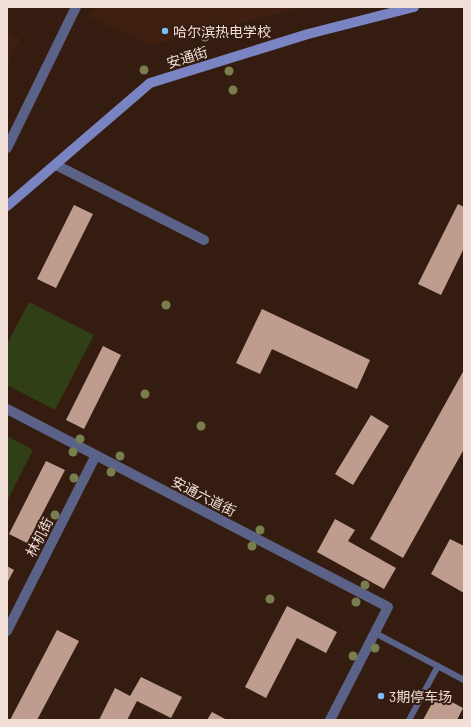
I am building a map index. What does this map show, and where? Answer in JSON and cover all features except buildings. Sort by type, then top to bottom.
[{"type":"main road","name":"安通街","points":[[7,206],[150,83],[308,34],[414,7]]},
{"type":"street","points":[[7,148],[76,7]]},
{"type":"street","points":[[56,165],[204,240]]},
{"type":"street","name":"安通六道街","points":[[7,409],[388,607],[375,633]]},
{"type":"street","name":"林机街","points":[[7,631],[96,455]]},
{"type":"street","points":[[330,720],[375,633]]},
{"type":"lane","points":[[375,633],[464,680]]},
{"type":"lane","points":[[409,720],[438,666]]},
{"type":"shaded area","name":"哈尔滨热电学校","points":[[93,7],[307,7],[151,45],[88,16]]},
{"type":"shaded area","points":[[7,32],[20,39],[7,64]]},
{"type":"green space","points":[[29,302],[94,335],[55,410],[7,385],[7,344]]},
{"type":"green space","points":[[7,436],[33,450],[7,501]]},
{"type":"place","name":"哈尔滨热电学校","points":[[165,31]]},
{"type":"place","name":"3期停车场","points":[[381,696]]}]
